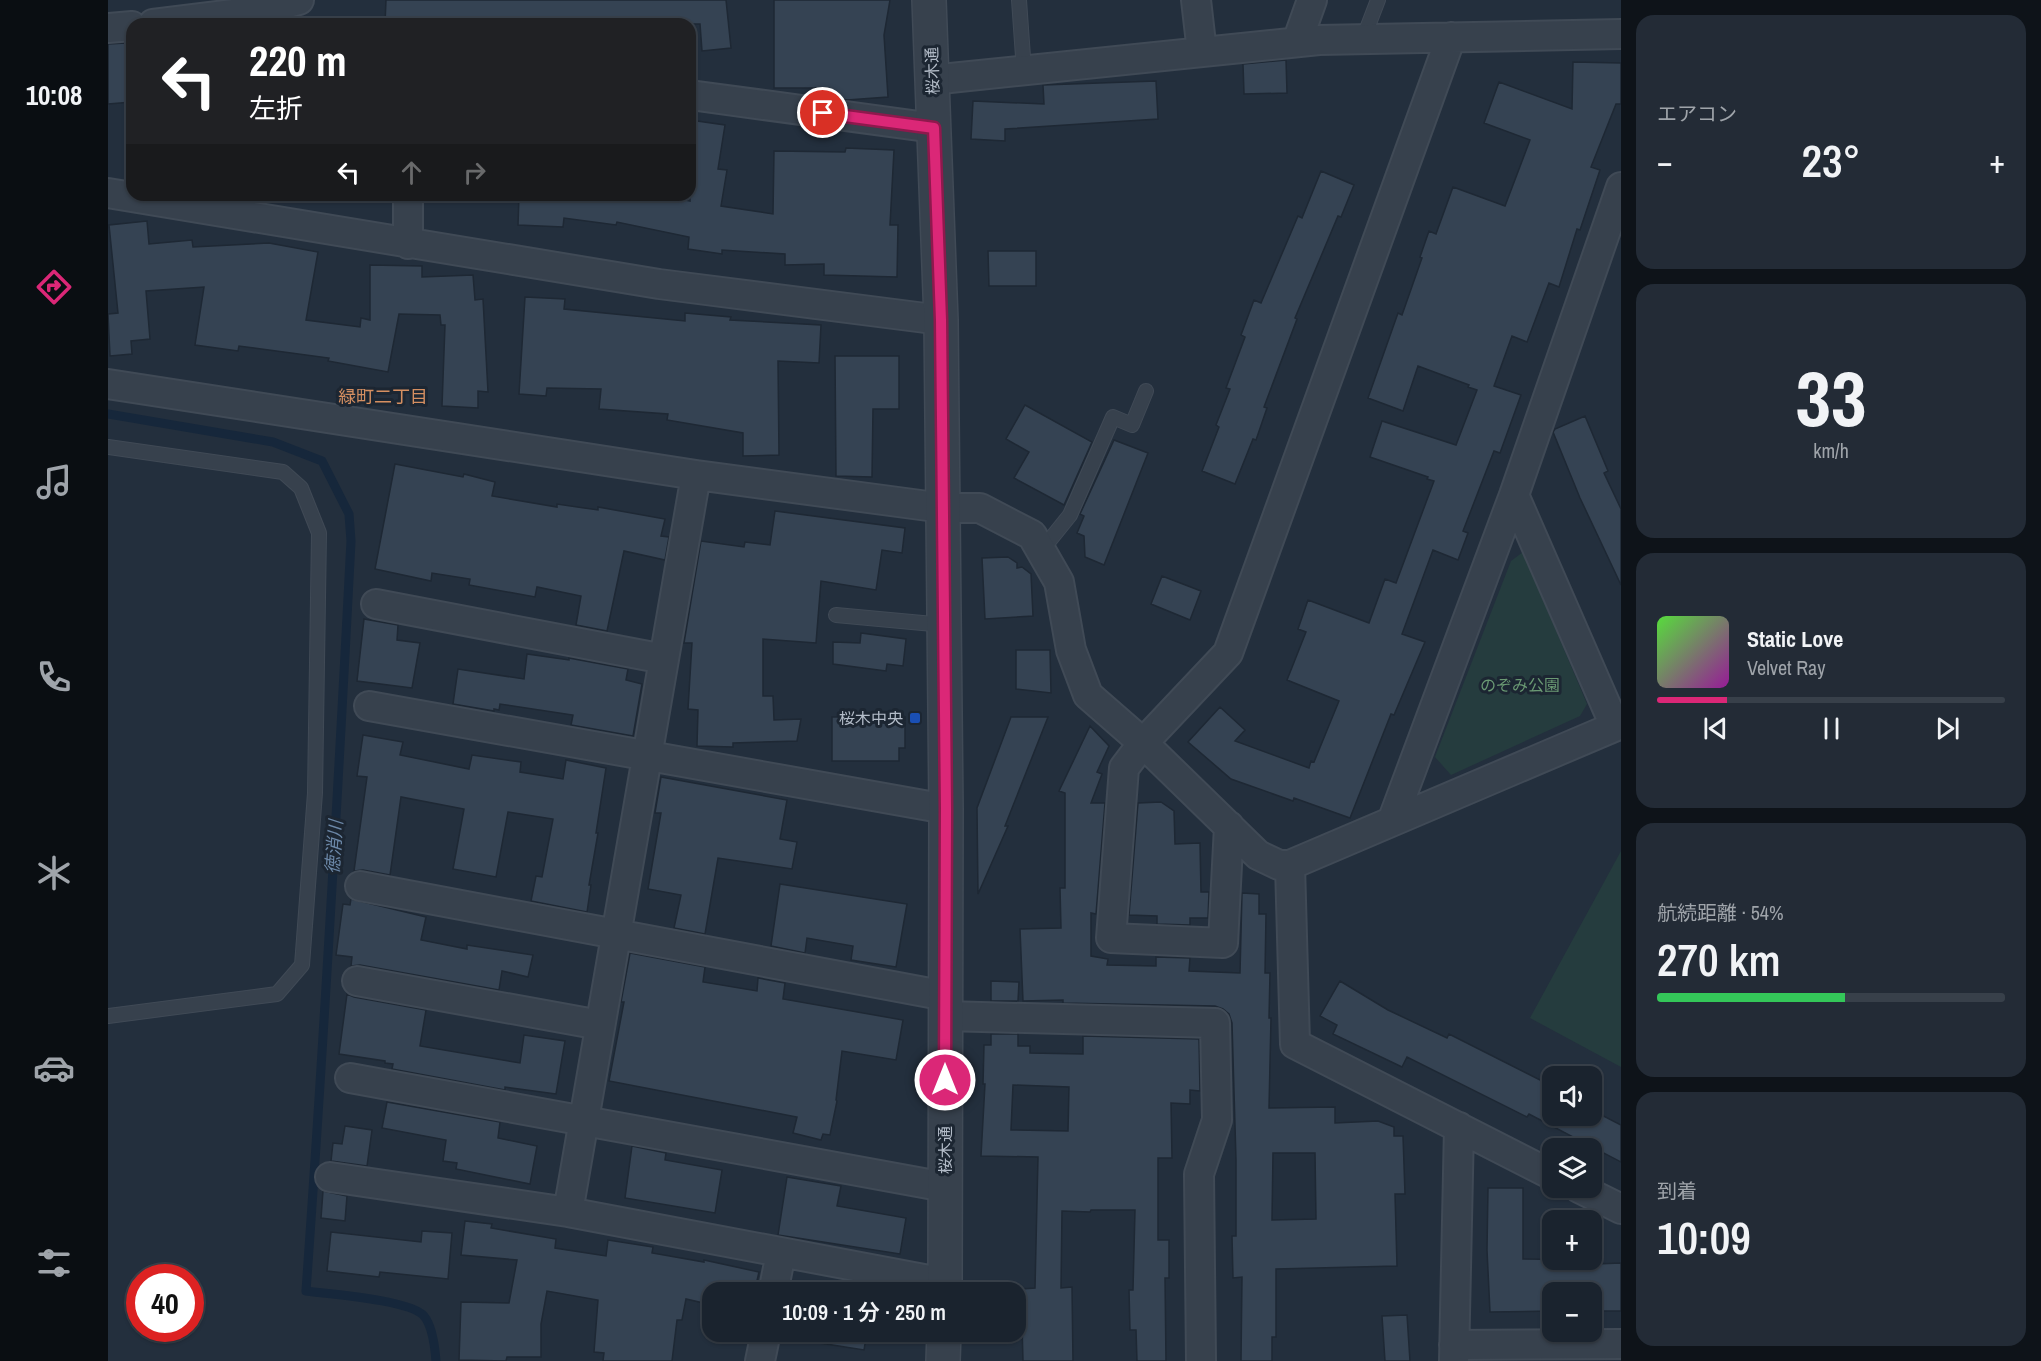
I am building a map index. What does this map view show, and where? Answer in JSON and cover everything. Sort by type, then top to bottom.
[{"type":"street","points":[[201,18],[257,11],[299,0]]},
{"type":"street","name":"桜木通","points":[[929,0],[941,320],[946,809],[945,1282]]},
{"type":"street","points":[[1196,0],[1202,52]]},
{"type":"street","points":[[1297,42],[1312,0]]},
{"type":"street","points":[[108,28],[126,26]]},
{"type":"street","points":[[932,80],[1297,42],[1621,34]]},
{"type":"street","points":[[1229,826],[1223,943],[1111,938],[1124,768],[1143,743],[1228,653],[1451,37]]},
{"type":"street","points":[[696,96],[934,128]]},
{"type":"street","points":[[108,193],[126,196]]},
{"type":"street","points":[[155,201],[660,284],[941,320]]},
{"type":"street","points":[[408,201],[408,244]]},
{"type":"street","points":[[1393,819],[1619,205]]},
{"type":"street","points":[[108,384],[696,475],[943,507],[980,508],[1032,535],[1041,550],[1059,582],[1071,650],[1088,694],[1143,743],[1258,855],[1279,865],[1290,865],[1393,819],[1618,725],[1514,495]]},
{"type":"street","points":[[568,1212],[696,475]]},
{"type":"street","points":[[376,604],[664,659]]},
{"type":"street","points":[[369,706],[946,809]]},
{"type":"street","points":[[1290,865],[1295,1044],[1542,1170]]},
{"type":"street","points":[[360,886],[616,934],[945,1006],[1215,1023],[1217,1120],[1199,1174],[1201,1361]]},
{"type":"street","points":[[357,981],[600,1025]]},
{"type":"street","points":[[350,1078],[945,1187]]},
{"type":"street","points":[[1459,1127],[1454,1353],[1621,1344]]},
{"type":"street","points":[[330,1177],[568,1212],[917,1282]]},
{"type":"street","points":[[1599,1198],[1621,1209]]},
{"type":"street","points":[[775,1282],[781,1253]]},
{"type":"street","points":[[760,1361],[764,1342]]},
{"type":"street","points":[[944,1342],[944,1361]]},
{"type":"lane","points":[[1019,0],[1024,71]]},
{"type":"lane","points":[[1363,39],[1378,0]]},
{"type":"lane","points":[[1041,550],[1070,515],[1113,417],[1132,425],[1146,391]]},
{"type":"lane","points":[[108,447],[283,472],[301,489],[319,533],[315,793],[302,964],[277,994],[108,1016]]},
{"type":"lane","points":[[836,615],[944,625]]},
{"type":"green space","name":"のぞみ公園","points":[[1523,552],[1587,704],[1580,716],[1451,775],[1435,757],[1511,561]]},
{"type":"green space","points":[[1621,851],[1621,1067],[1530,1018]]},
{"type":"building","points":[[386,0],[726,0],[731,48],[702,51],[700,24],[696,24],[696,18],[385,18]]},
{"type":"building","points":[[774,0],[890,0],[884,35],[888,97],[847,100],[829,97],[828,88],[774,88]]},
{"type":"building","points":[[126,43],[126,102],[108,104],[108,44]]},
{"type":"building","points":[[1286,60],[1287,93],[1244,94],[1243,64]]},
{"type":"building","points":[[1573,62],[1621,63],[1621,104],[1616,104],[1591,167],[1600,170],[1580,230],[1577,229],[1559,287],[1549,283],[1527,342],[1512,336],[1494,386],[1521,395],[1500,453],[1494,451],[1463,531],[1468,533],[1458,560],[1433,550],[1402,634],[1425,642],[1394,715],[1391,714],[1350,818],[1231,779],[1188,742],[1220,707],[1245,730],[1235,741],[1309,768],[1311,761],[1314,762],[1339,701],[1287,680],[1306,632],[1298,629],[1308,600],[1369,623],[1385,579],[1396,583],[1434,481],[1370,457],[1382,421],[1456,445],[1477,390],[1418,366],[1403,411],[1368,398],[1398,313],[1402,315],[1429,231],[1436,234],[1453,187],[1505,206],[1530,140],[1484,123],[1499,82],[1572,109]]},
{"type":"building","points":[[1156,81],[1158,119],[1005,129],[1005,141],[971,139],[973,101],[1044,104],[1043,85]]},
{"type":"building","points":[[696,121],[725,125],[718,169],[727,170],[721,206],[773,214],[774,151],[845,152],[846,148],[894,150],[890,225],[898,225],[897,277],[824,275],[824,264],[785,265],[785,254],[722,250],[722,254],[688,249],[689,237],[617,222],[616,225],[564,218],[563,227],[518,225],[519,201],[696,201]]},
{"type":"building","points":[[1321,171],[1354,185],[1341,217],[1338,216],[1295,318],[1297,319],[1264,407],[1267,408],[1256,440],[1253,439],[1235,484],[1202,471],[1219,427],[1216,425],[1230,389],[1226,388],[1245,337],[1241,335],[1254,300],[1261,303],[1298,216],[1302,218]]},
{"type":"building","points":[[147,221],[149,244],[192,240],[193,247],[269,243],[318,252],[306,320],[360,327],[361,318],[370,320],[370,265],[422,266],[422,277],[473,275],[475,300],[483,299],[488,392],[478,391],[478,408],[442,406],[445,325],[441,325],[440,315],[399,314],[388,372],[328,361],[329,358],[239,346],[238,351],[195,345],[204,287],[146,291],[150,339],[131,341],[132,354],[110,356],[108,314],[118,313],[109,225]]},
{"type":"building","points":[[988,251],[1036,251],[1036,286],[989,286]]},
{"type":"building","points":[[525,297],[565,299],[564,309],[685,321],[685,313],[731,317],[730,320],[821,325],[819,363],[778,361],[779,455],[743,456],[743,433],[667,420],[668,414],[599,409],[601,389],[547,388],[546,396],[519,394]]},
{"type":"building","points":[[835,356],[899,356],[899,409],[873,409],[872,477],[836,476]]},
{"type":"building","points":[[1025,405],[1092,442],[1064,505],[1014,478],[1029,452],[1006,439]]},
{"type":"building","points":[[1585,416],[1608,471],[1604,473],[1621,509],[1621,585],[1580,498],[1553,432]]},
{"type":"building","points":[[1114,440],[1148,453],[1104,565],[1085,557],[1084,536],[1077,533],[1084,516],[1080,514]]},
{"type":"building","points":[[395,464],[463,477],[464,474],[495,482],[492,496],[557,507],[557,504],[598,510],[598,507],[665,519],[661,536],[669,537],[665,560],[624,551],[607,631],[576,625],[581,596],[537,587],[535,597],[469,585],[470,579],[432,573],[431,581],[375,569]]},
{"type":"building","points":[[775,511],[905,528],[902,553],[882,550],[876,590],[821,581],[816,643],[763,639],[763,696],[773,696],[774,720],[801,719],[797,741],[733,743],[733,747],[697,746],[698,710],[688,709],[692,643],[684,643],[701,541],[744,547],[745,542],[770,545]]},
{"type":"building","points":[[1008,557],[1017,563],[1017,568],[1022,567],[1031,574],[1033,616],[985,619],[982,558]]},
{"type":"building","points":[[1162,576],[1201,591],[1190,620],[1151,604]]},
{"type":"building","points":[[364,619],[398,625],[397,640],[420,643],[412,688],[357,681]]},
{"type":"building","points":[[861,633],[906,639],[903,666],[887,664],[886,671],[833,664],[833,642],[860,643]]},
{"type":"building","points":[[1016,650],[1050,650],[1051,693],[1016,689]]},
{"type":"building","points":[[527,654],[569,660],[569,658],[628,669],[626,680],[642,684],[633,736],[571,725],[573,715],[500,704],[499,710],[494,709],[494,711],[453,704],[458,669],[524,679]]},
{"type":"building","points":[[832,717],[905,717],[905,748],[899,748],[899,761],[832,761]]},
{"type":"building","points":[[1011,717],[1048,717],[1005,826],[1008,826],[978,894],[977,808]]},
{"type":"building","points":[[1090,726],[1109,746],[1097,772],[1102,774],[1091,803],[1105,803],[1096,914],[1091,913],[1091,956],[1108,959],[1107,965],[1156,966],[1156,957],[1190,958],[1189,971],[1240,973],[1242,893],[1259,894],[1259,914],[1266,914],[1265,973],[1270,973],[1269,1108],[1335,1107],[1335,1123],[1378,1121],[1394,1127],[1394,1136],[1403,1136],[1405,1194],[1395,1194],[1397,1266],[1276,1269],[1276,1337],[1272,1337],[1272,1361],[1241,1361],[1242,1277],[1233,1278],[1232,1236],[1236,1236],[1236,1160],[1232,1023],[1229,1014],[1215,1006],[1063,1003],[1063,1000],[1023,1001],[1020,929],[1061,928],[1060,888],[1065,888],[1065,793],[1059,791]],"holes":[[[1273,1153],[1315,1153],[1316,1219],[1272,1220]]]},
{"type":"building","points":[[363,735],[403,742],[400,755],[469,769],[472,755],[521,762],[520,772],[563,779],[566,760],[606,768],[587,912],[531,901],[536,876],[542,877],[553,819],[508,812],[496,877],[453,869],[464,809],[401,797],[390,875],[363,870],[354,871],[367,777],[357,776]]},
{"type":"building","points":[[661,777],[787,800],[780,839],[797,842],[792,869],[718,858],[705,934],[674,928],[681,895],[648,889],[661,813],[655,813]]},
{"type":"building","points":[[1161,802],[1174,811],[1175,844],[1200,843],[1201,892],[1209,892],[1208,918],[1190,918],[1190,925],[1157,924],[1157,916],[1129,915],[1138,803]]},
{"type":"building","points":[[780,884],[907,904],[896,967],[851,960],[853,946],[807,938],[805,953],[771,946]]},
{"type":"building","points":[[351,899],[426,917],[421,940],[467,949],[467,945],[533,955],[528,977],[502,971],[499,990],[360,965],[351,966],[352,957],[336,955],[343,904],[350,905]]},
{"type":"building","points":[[630,953],[705,967],[703,982],[757,991],[758,978],[785,983],[783,999],[903,1020],[896,1060],[842,1051],[837,1101],[830,1135],[823,1134],[821,1140],[793,1133],[797,1117],[609,1081],[624,1002],[621,1002]]},
{"type":"building","points":[[991,981],[1019,982],[1018,1001],[991,1001]]},
{"type":"building","points":[[1340,981],[1388,1010],[1447,1038],[1449,1034],[1542,1081],[1542,1121],[1529,1114],[1527,1117],[1407,1057],[1402,1067],[1333,1034],[1337,1025],[1320,1016]]},
{"type":"building","points":[[347,994],[426,1010],[420,1046],[520,1063],[524,1035],[565,1041],[556,1094],[505,1087],[505,1090],[392,1069],[393,1064],[385,1063],[385,1061],[339,1054]]},
{"type":"building","points":[[991,1034],[1018,1034],[1018,1046],[1030,1046],[1030,1053],[1083,1054],[1083,1036],[1199,1039],[1200,1091],[1190,1090],[1190,1104],[1171,1103],[1172,1158],[1158,1158],[1158,1240],[1169,1240],[1169,1278],[1165,1278],[1166,1361],[1137,1361],[1136,1330],[1130,1330],[1129,1290],[1133,1290],[1135,1210],[1091,1210],[1090,1212],[1062,1211],[1061,1288],[1072,1287],[1073,1361],[1023,1361],[1022,1342],[1026,1342],[1026,1289],[1035,1288],[1038,1157],[981,1156],[985,1084],[983,1084],[984,1045],[991,1045]],"holes":[[[1013,1085],[1069,1087],[1068,1131],[1011,1130]]]},
{"type":"building","points":[[387,1102],[500,1122],[498,1138],[537,1146],[530,1184],[456,1169],[457,1163],[443,1161],[446,1140],[382,1128]]},
{"type":"building","points":[[1602,1115],[1621,1125],[1621,1162],[1602,1152],[1602,1138],[1575,1138],[1552,1126],[1602,1126]]},
{"type":"building","points":[[345,1126],[372,1130],[367,1166],[331,1161],[333,1143],[342,1144]]},
{"type":"building","points":[[632,1146],[666,1153],[665,1160],[722,1170],[715,1213],[625,1198]]},
{"type":"building","points":[[787,1177],[841,1186],[837,1206],[906,1218],[900,1254],[778,1235]]},
{"type":"building","points":[[1488,1188],[1523,1188],[1523,1259],[1542,1259],[1542,1270],[1602,1270],[1602,1264],[1621,1263],[1621,1311],[1602,1311],[1602,1282],[1542,1282],[1542,1311],[1490,1312],[1487,1250]]},
{"type":"building","points":[[323,1191],[347,1196],[345,1221],[321,1218]]},
{"type":"building","points":[[465,1221],[492,1224],[491,1228],[556,1239],[555,1248],[606,1256],[608,1240],[653,1247],[652,1253],[704,1262],[704,1260],[759,1272],[757,1282],[702,1282],[702,1303],[686,1299],[682,1320],[677,1320],[672,1361],[603,1361],[604,1353],[594,1352],[598,1300],[547,1291],[541,1324],[541,1357],[507,1357],[506,1361],[459,1360],[461,1302],[509,1303],[517,1260],[461,1255]]},
{"type":"building","points":[[422,1231],[452,1233],[448,1279],[380,1272],[379,1277],[327,1271],[331,1232],[421,1242]]},
{"type":"building","points":[[1407,1315],[1410,1361],[1385,1361],[1382,1316]]},
{"type":"building","points":[[814,1342],[865,1342],[864,1350]]},
{"type":"waterway","name":"徳消川","points":[[108,414],[273,442],[322,461],[349,514],[351,541],[341,728],[306,1291],[387,1302],[416,1310],[424,1316],[430,1326],[436,1361]]},
{"type":"place","name":"桜木中央","points":[[915,718]]},
{"type":"district","name":"緑町二丁目","points":[[383,396]]},
{"type":"route","points":[[823,113],[934,128],[941,320],[946,809],[945,1080]]}]
